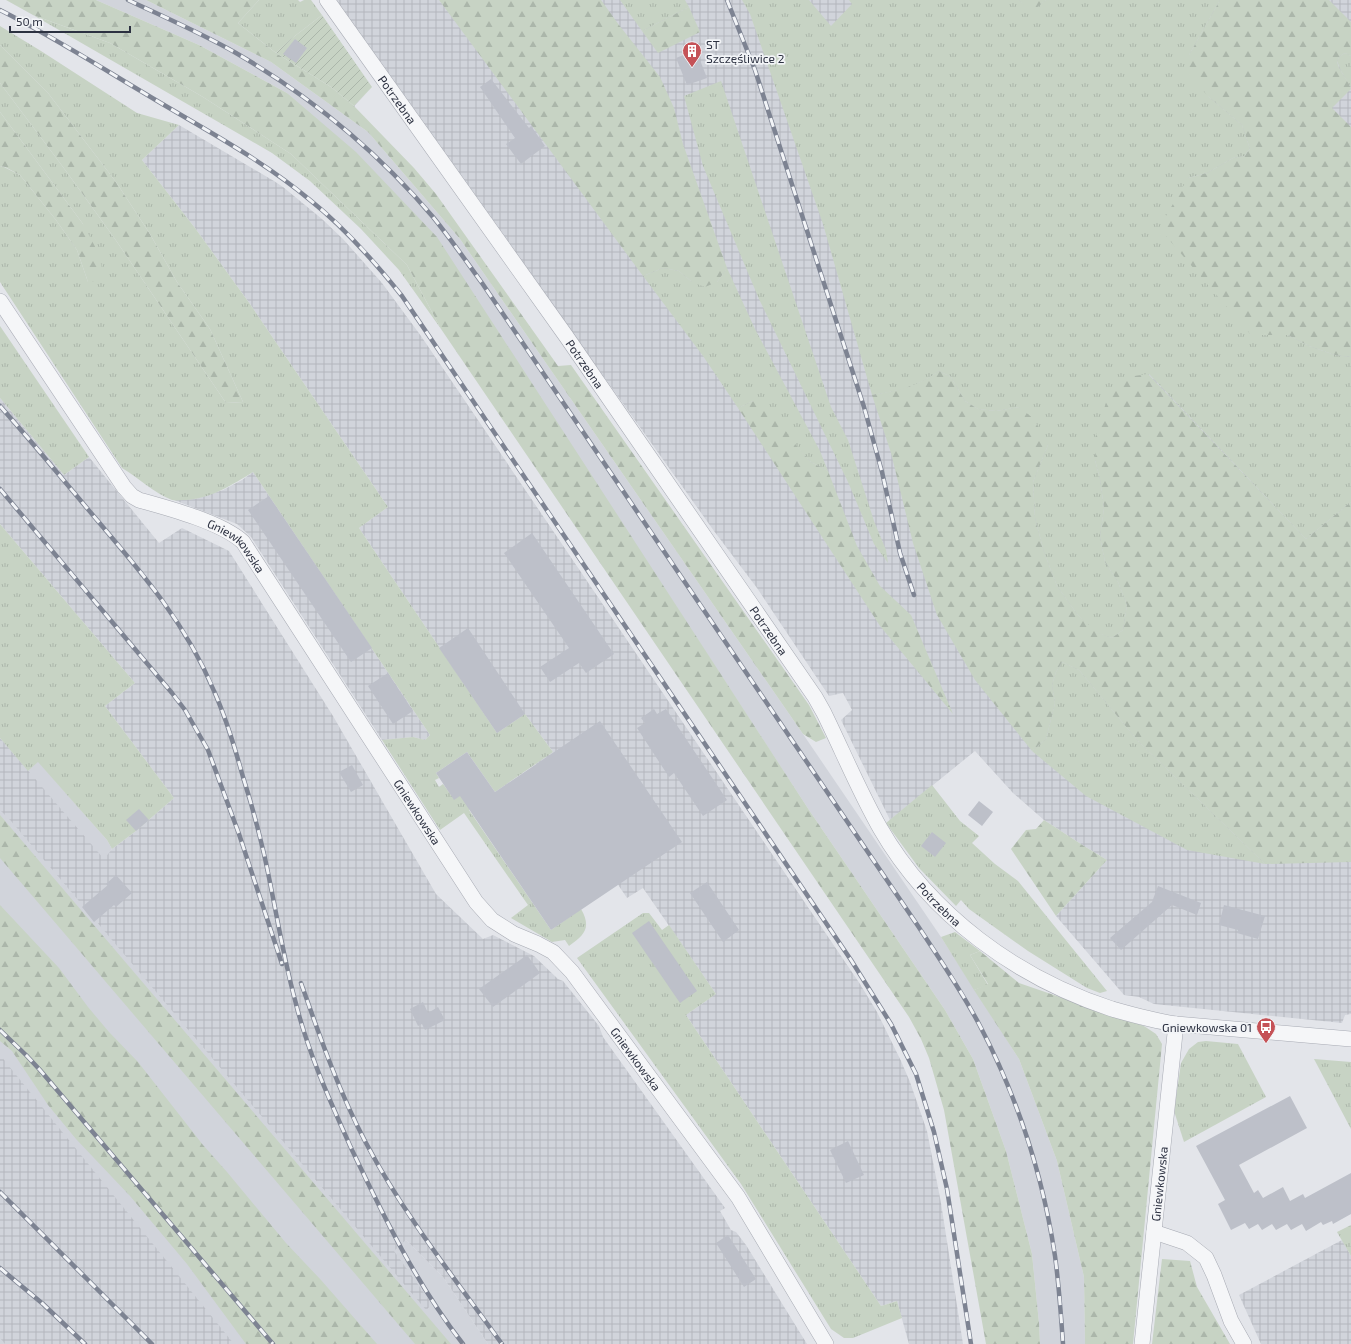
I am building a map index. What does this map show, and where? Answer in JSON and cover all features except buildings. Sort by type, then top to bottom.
[{"type":"street","name":"Potrzebna","points":[[327,0],[566,336],[815,697],[880,828],[916,879],[939,904],[962,926],[1013,964],[1065,991],[1092,1002],[1142,1018],[1176,1024],[1351,1039]]},
{"type":"street","name":"Gniewkowska","points":[[0,301],[124,487],[132,496],[139,500],[203,521],[234,535],[242,542],[476,902],[492,920],[514,934],[553,952],[572,972],[738,1197],[826,1344]]},
{"type":"street","name":"Gniewkowska","points":[[1142,1344],[1176,1024]]},
{"type":"street","points":[[1154,1232],[1187,1243],[1206,1258],[1231,1321],[1244,1344]]},
{"type":"shaded area","points":[[96,0],[146,0],[271,62],[368,132],[460,239],[803,734],[941,937],[1019,1059],[1057,1161],[1084,1277],[1085,1344],[1040,1344],[1032,1254],[1006,1151],[973,1059],[945,1010],[809,810],[570,444],[287,93],[199,45]]},
{"type":"shaded area","points":[[335,0],[1351,0],[1351,1014],[1345,1015],[1342,1023],[1154,1004],[1139,997],[1124,995],[1056,916],[1107,860],[1044,820],[1013,793],[975,751],[890,820],[841,720],[852,710],[843,693],[829,696],[757,588],[714,531]]},
{"type":"shaded area","points":[[179,125],[283,187],[322,219],[343,239],[382,283],[421,336],[860,984],[877,1012],[901,1061],[927,1131],[941,1203],[963,1344],[909,1344],[897,1301],[881,1306],[686,1015],[716,994],[643,888],[627,898],[536,763],[553,752],[525,714],[497,733],[359,528],[388,507],[250,304],[195,228],[142,160]]},
{"type":"shaded area","points":[[0,398],[64,475],[89,457],[159,543],[182,528],[229,551],[333,716],[436,894],[483,939],[493,935],[534,956],[558,979],[563,981],[599,1026],[603,1037],[725,1208],[720,1211],[731,1230],[736,1232],[746,1245],[807,1344],[488,1344],[443,1277],[406,1240],[394,1251],[432,1304],[426,1310],[11,821],[0,810],[0,738],[104,859],[112,849],[136,831],[174,798],[105,706],[135,683],[0,524]]},
{"type":"shaded area","points":[[253,472],[430,735],[425,740],[413,737],[382,740],[251,537],[237,524],[174,500],[195,499],[223,490],[242,480]]},
{"type":"shaded area","points":[[0,738],[28,771],[38,761],[107,840],[112,849],[105,859],[394,1250],[406,1240],[443,1277],[488,1344],[0,1344]]},
{"type":"shaded area","points":[[0,1055],[234,1344],[5,1344],[0,1338]]},
{"type":"shaded area","points":[[1342,1240],[1351,1256],[1351,1344],[1261,1344],[1239,1295]]},
{"type":"green space","points":[[6,0],[96,0],[199,45],[287,93],[356,152],[437,237],[809,810],[945,1010],[973,1059],[1006,1151],[1032,1254],[1040,1344],[986,1344],[944,1110],[929,1058],[909,1017],[441,329],[407,265],[291,154],[203,97],[110,43],[33,15]]},
{"type":"green space","points":[[146,0],[259,0],[238,23],[276,53],[331,87],[354,106],[414,168],[436,194],[558,366],[571,365],[809,705],[826,738],[816,742],[803,734],[460,239],[368,132],[271,62]]},
{"type":"green space","points":[[259,0],[298,0],[300,2],[304,0],[311,0],[322,15],[291,39],[276,53],[238,23]]},
{"type":"green space","points":[[439,0],[601,0],[660,77],[674,108],[683,144],[727,268],[717,282],[705,287],[692,282],[679,271],[663,268],[643,276]]},
{"type":"green space","points":[[620,0],[685,0],[689,7],[642,31]]},
{"type":"green space","points":[[742,0],[809,0],[831,26],[852,4],[849,0],[1019,0],[1031,11],[1046,0],[1220,0],[1189,55],[1209,97],[1242,125],[1250,149],[1244,156],[1233,158],[1207,173],[1188,178],[1251,335],[1288,335],[1309,346],[1335,355],[1351,357],[1351,502],[1306,539],[1149,374],[1095,460],[1100,479],[1104,508],[1100,537],[1105,562],[1118,582],[1127,605],[1123,630],[1112,638],[1095,632],[1077,614],[1057,586],[1044,552],[1035,518],[1033,482],[1048,445],[1019,407],[996,411],[978,409],[965,401],[951,377],[939,371],[907,388],[872,395],[823,224],[750,14]]},
{"type":"green space","points":[[1019,0],[1046,0],[1031,12]]},
{"type":"green space","points":[[1220,0],[1329,0],[1351,22],[1351,56],[1345,53],[1340,56],[1337,61],[1351,89],[1332,108],[1351,127],[1351,357],[1335,355],[1309,346],[1288,335],[1251,335],[1159,228],[1188,178],[1207,173],[1233,158],[1244,156],[1250,149],[1242,125],[1209,97],[1189,76],[1189,55]]},
{"type":"green space","points":[[689,7],[700,32],[658,53],[642,31]]},
{"type":"green space","points":[[33,15],[110,43],[203,97],[291,154],[407,265],[441,329],[399,270],[361,229],[310,181],[272,153]]},
{"type":"green space","points":[[322,15],[372,87],[354,106],[331,87],[276,53],[291,39]]},
{"type":"green space","points":[[0,26],[137,113],[179,125],[142,160],[195,228],[250,304],[388,507],[359,528],[497,733],[525,714],[553,752],[495,792],[467,752],[436,773],[439,778],[435,780],[439,787],[443,784],[454,799],[475,786],[469,810],[551,930],[581,909],[586,921],[585,930],[579,938],[569,946],[565,940],[552,942],[511,918],[528,905],[464,813],[440,830],[382,740],[413,737],[425,740],[430,735],[253,472],[212,494],[194,499],[172,500],[165,497],[122,468],[0,282],[0,166],[20,175],[56,220],[77,250],[88,282],[83,224],[0,112],[0,83],[115,239],[226,403],[243,402],[210,329],[177,282],[150,234],[116,182],[48,93],[0,45]]},
{"type":"green space","points":[[0,45],[48,93],[116,182],[150,234],[177,282],[210,329],[243,402],[226,403],[115,239],[0,83]]},
{"type":"green space","points":[[1345,53],[1351,56],[1351,88],[1337,61],[1340,56]]},
{"type":"green space","points":[[721,81],[831,407],[848,440],[874,521],[886,550],[888,563],[874,544],[848,482],[759,299],[703,166],[684,96]]},
{"type":"green space","points":[[0,112],[83,224],[100,256],[102,273],[97,281],[88,282],[77,250],[56,220],[20,175],[0,166]]},
{"type":"green space","points":[[663,268],[679,271],[692,282],[717,282],[727,268],[755,329],[820,451],[828,471],[811,462],[753,401],[738,408],[703,356],[643,276]]},
{"type":"green space","points":[[0,326],[89,457],[64,475],[0,398]]},
{"type":"green space","points":[[939,371],[951,377],[965,401],[978,409],[996,411],[1019,407],[1034,419],[1048,445],[1033,482],[1035,518],[1044,552],[1057,586],[1077,614],[1096,632],[1112,638],[1123,630],[1127,605],[1118,582],[1105,562],[1100,537],[1104,508],[1100,479],[1095,460],[1096,435],[1108,396],[1122,380],[1148,374],[1306,539],[1351,502],[1351,862],[1265,864],[1138,741],[1079,670],[1062,662],[1056,672],[1052,685],[1055,703],[1046,739],[1032,751],[975,680],[937,615],[913,543],[891,453],[872,395],[907,387],[923,381]]},
{"type":"green space","points":[[753,401],[764,404],[779,421],[798,448],[811,462],[828,471],[857,546],[880,586],[911,615],[953,714],[880,626],[738,408]]},
{"type":"green space","points":[[0,524],[135,683],[105,706],[174,798],[136,831],[112,849],[107,840],[38,762],[28,771],[0,738]]},
{"type":"green space","points":[[1062,662],[1079,670],[1138,741],[1265,864],[1187,850],[1086,796],[1032,751],[1046,739],[1055,703],[1052,685],[1056,672]]},
{"type":"green space","points":[[932,785],[960,821],[979,836],[972,843],[995,864],[1018,881],[1107,991],[1100,993],[1087,988],[1028,951],[969,909],[961,900],[956,906],[919,868],[886,823]]},
{"type":"green space","points":[[0,815],[451,1344],[415,1344],[0,858]]},
{"type":"green space","points":[[1044,820],[1107,860],[1056,916],[1011,849],[1026,830],[1036,829]]},
{"type":"green space","points":[[0,905],[59,968],[88,1007],[109,1032],[138,1062],[203,1145],[286,1243],[321,1280],[377,1344],[246,1344],[187,1264],[130,1196],[76,1139],[48,1105],[12,1051],[0,1041]]},
{"type":"green space","points":[[643,913],[649,913],[662,930],[669,925],[716,994],[686,1015],[881,1306],[897,1301],[902,1318],[853,1338],[844,1338],[831,1329],[741,1184],[577,958]]},
{"type":"green space","points":[[955,932],[980,951],[970,955],[988,985],[974,990],[941,937]]},
{"type":"green space","points":[[980,951],[1019,983],[1144,1026],[1156,1034],[1162,1044],[1133,1344],[1085,1344],[1084,1277],[1057,1161],[1019,1059],[974,990],[988,984],[970,955]]},
{"type":"green space","points":[[1206,1041],[1238,1044],[1266,1097],[1184,1142],[1174,1111],[1181,1063],[1189,1049],[1198,1042]]},
{"type":"green space","points":[[1314,1059],[1351,1062],[1351,1129]]},
{"type":"green space","points":[[1351,1225],[1351,1256],[1337,1232]]},
{"type":"green space","points":[[1162,1259],[1190,1261],[1197,1287],[1230,1344],[1152,1344]]},
{"type":"railway","points":[[128,0],[196,32],[236,53],[290,88],[342,127],[412,193],[433,217],[482,283],[918,926],[950,974],[972,1011],[993,1051],[1017,1108],[1036,1166],[1050,1226],[1055,1256],[1063,1344]]},
{"type":"railway","points":[[727,0],[755,70],[864,407],[882,472],[900,553],[914,595]]},
{"type":"railway","points":[[0,10],[73,50],[271,170],[310,200],[347,233],[381,270],[402,296],[851,960],[891,1024],[916,1074],[934,1132],[947,1189],[971,1344]]},
{"type":"railway","points":[[0,406],[147,580],[177,622],[203,667],[226,722],[252,805],[264,854],[290,982],[300,1020],[313,1058],[352,1150],[402,1250],[431,1298],[463,1344]]},
{"type":"railway","points":[[0,489],[185,710],[208,750],[239,834],[282,964]]},
{"type":"railway","points":[[301,983],[347,1104],[381,1170],[413,1221],[502,1344]]},
{"type":"railway","points":[[0,1030],[40,1070],[273,1344]]},
{"type":"railway","points":[[0,1192],[152,1344]]},
{"type":"railway","points":[[0,1268],[43,1304],[85,1344]]},
{"type":"place","name":"ST Szczęśliwice 2","points":[[692,68]]},
{"type":"place","name":"Gniewkowska 01","points":[[1266,1044]]}]
